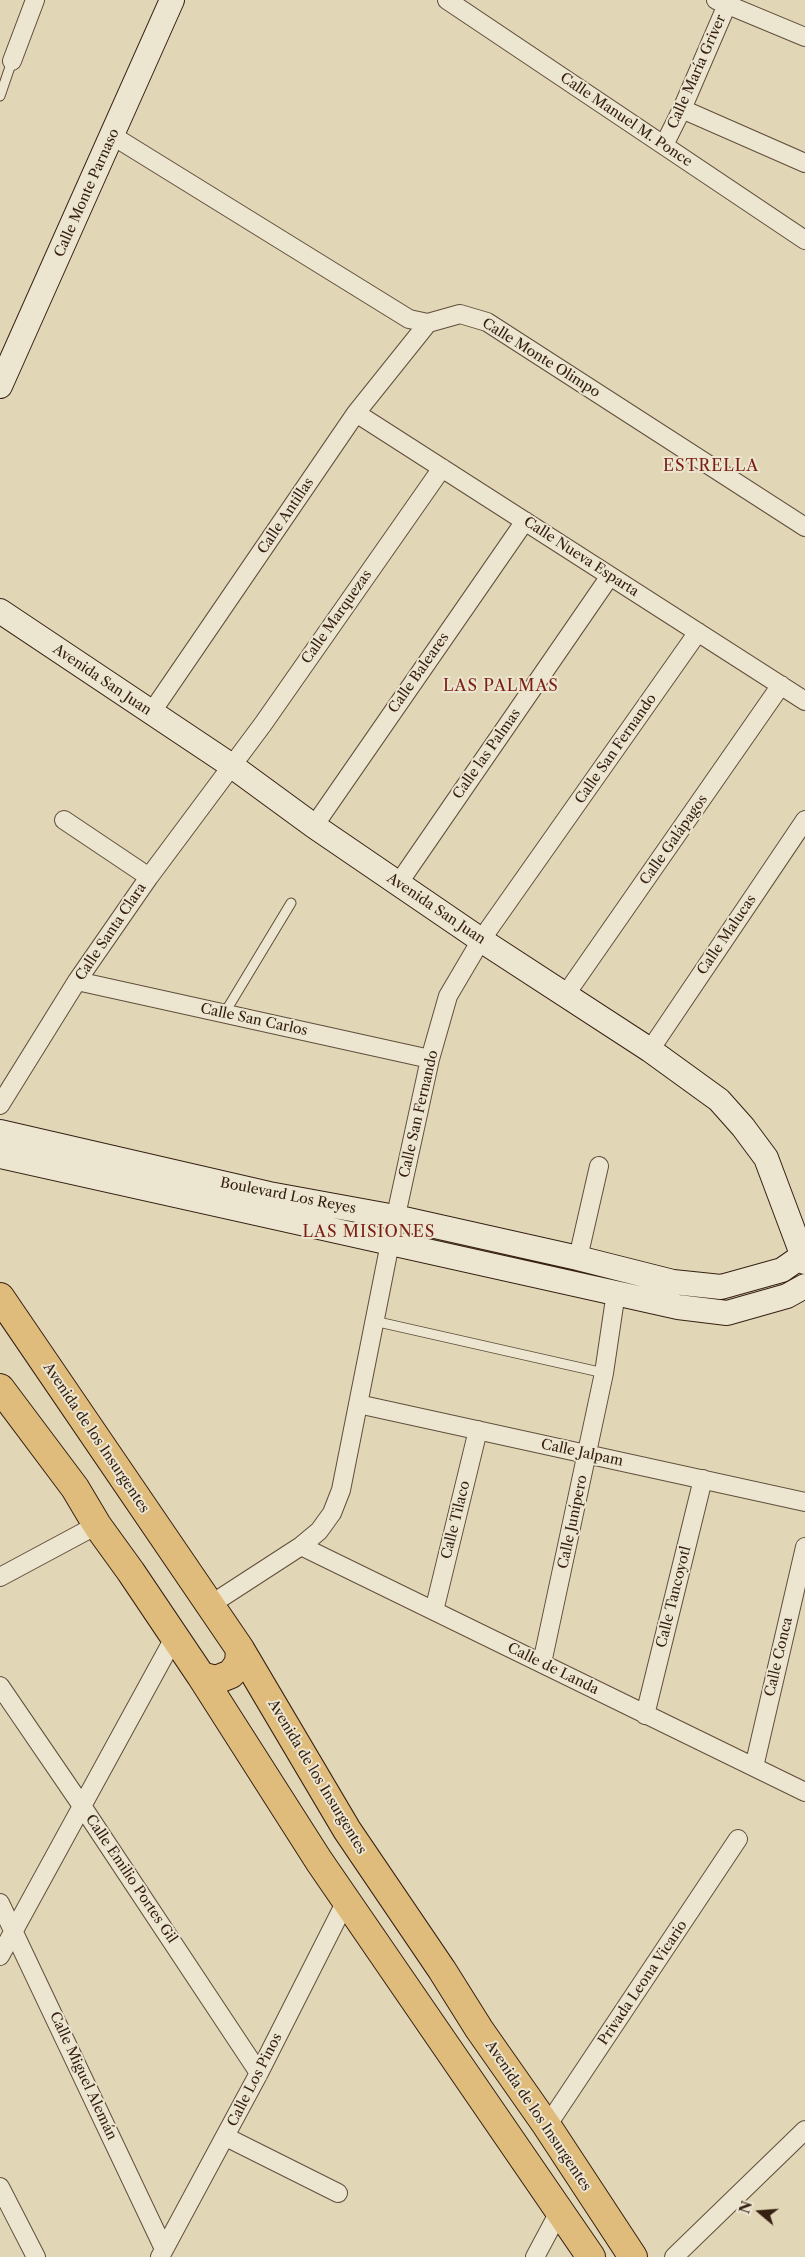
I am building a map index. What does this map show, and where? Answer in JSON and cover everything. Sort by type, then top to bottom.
[{"type":"main road","name":"Calle Monte Parnaso","points":[[0,386],[172,0]]},
{"type":"main road","name":"Avenida San Juan","points":[[0,611],[232,766],[398,884],[650,1050],[719,1100],[743,1127],[766,1158],[804,1257]]},
{"type":"main road","name":"Boulevard Los Reyes","points":[[0,1132],[112,1170],[390,1243],[678,1307],[727,1313],[787,1296],[805,1286]]},
{"type":"main road","name":"Boulevard Los Reyes","points":[[0,1156],[112,1170],[270,1194],[395,1217],[578,1258],[673,1282],[721,1287],[782,1270],[804,1257]]},
{"type":"main road","name":"Avenida de los Insurgentes","points":[[0,1297],[240,1649],[346,1830],[442,1970],[479,2029],[548,2126],[632,2257]]},
{"type":"main road","points":[[0,1388],[75,1488],[97,1525],[201,1676],[319,1861],[591,2257]]},
{"type":"main road","points":[[201,1676],[216,1680],[231,1674],[239,1662],[240,1649]]},
{"type":"main road","points":[[319,1861],[322,1847],[330,1837],[340,1830],[346,1830]]},
{"type":"street","points":[[12,61],[36,0]]},
{"type":"street","name":"Calle Manuel M. Ponce","points":[[447,0],[805,240]]},
{"type":"street","points":[[724,2],[805,38]]},
{"type":"street","name":"Calle María Griver","points":[[664,145],[682,109],[724,2]]},
{"type":"street","points":[[682,109],[805,163]]},
{"type":"street","points":[[112,136],[409,319],[428,323]]},
{"type":"street","name":"Calle Monte Olimpo","points":[[428,323],[460,314],[487,322],[805,528]]},
{"type":"street","name":"Calle Antillas","points":[[151,713],[356,413],[428,323]]},
{"type":"street","name":"Calle Nueva Esparta","points":[[356,413],[805,701]]},
{"type":"street","name":"Calle Marquezas","points":[[232,766],[442,468]]},
{"type":"street","name":"Calle Baleares","points":[[314,826],[525,521]]},
{"type":"street","name":"Calle las Palmas","points":[[398,884],[610,576]]},
{"type":"street","name":"Calle San Fernando","points":[[210,1605],[301,1546],[320,1531],[332,1513],[341,1490],[395,1217],[430,1059],[448,996],[481,940],[698,632]]},
{"type":"street","name":"Calle Galápagos","points":[[566,994],[782,686]]},
{"type":"street","name":"Calle Santa Clara","points":[[0,1105],[77,981],[149,876],[232,766]]},
{"type":"street","points":[[64,820],[149,876]]},
{"type":"street","name":"Calle Malucas","points":[[650,1050],[805,820]]},
{"type":"street","name":"Calle San Carlos","points":[[77,981],[430,1059]]},
{"type":"street","points":[[578,1258],[599,1166]]},
{"type":"street","name":"Calle Junípero","points":[[542,1664],[588,1454],[604,1373],[616,1292]]},
{"type":"street","name":"Calle Jalpam","points":[[358,1404],[805,1502]]},
{"type":"street","name":"Calle Tilaco","points":[[434,1610],[478,1430]]},
{"type":"street","name":"Calle Tancoyotl","points":[[645,1715],[703,1479]]},
{"type":"street","points":[[0,1577],[97,1525]]},
{"type":"street","name":"Calle de Landa","points":[[301,1546],[805,1792]]},
{"type":"street","name":"Calle Conca","points":[[754,1767],[805,1547]]},
{"type":"street","points":[[0,1956],[174,1638]]},
{"type":"street","name":"Calle Emilio Portes Gil","points":[[0,1686],[259,2073]]},
{"type":"street","name":"Privada Leona Vicario","points":[[548,2126],[738,1839]]},
{"type":"street","name":"Calle Los Pinos","points":[[162,2253],[226,2137],[346,1901]]},
{"type":"street","name":"Calle Miguel Alemán","points":[[0,1903],[162,2253]]},
{"type":"street","points":[[674,2257],[805,2130]]},
{"type":"street","points":[[226,2137],[338,2193]]},
{"type":"street","points":[[0,2187],[36,2257]]},
{"type":"street","points":[[535,2257],[560,2212]]},
{"type":"lane","points":[[0,96],[12,61]]},
{"type":"lane","points":[[224,1014],[291,903]]},
{"type":"lane","points":[[374,1321],[604,1373]]},
{"type":"district","name":"ESTRELLA","points":[[711,466]]},
{"type":"district","name":"LAS PALMAS","points":[[501,686]]},
{"type":"district","name":"LAS MISIONES","points":[[369,1232]]}]
